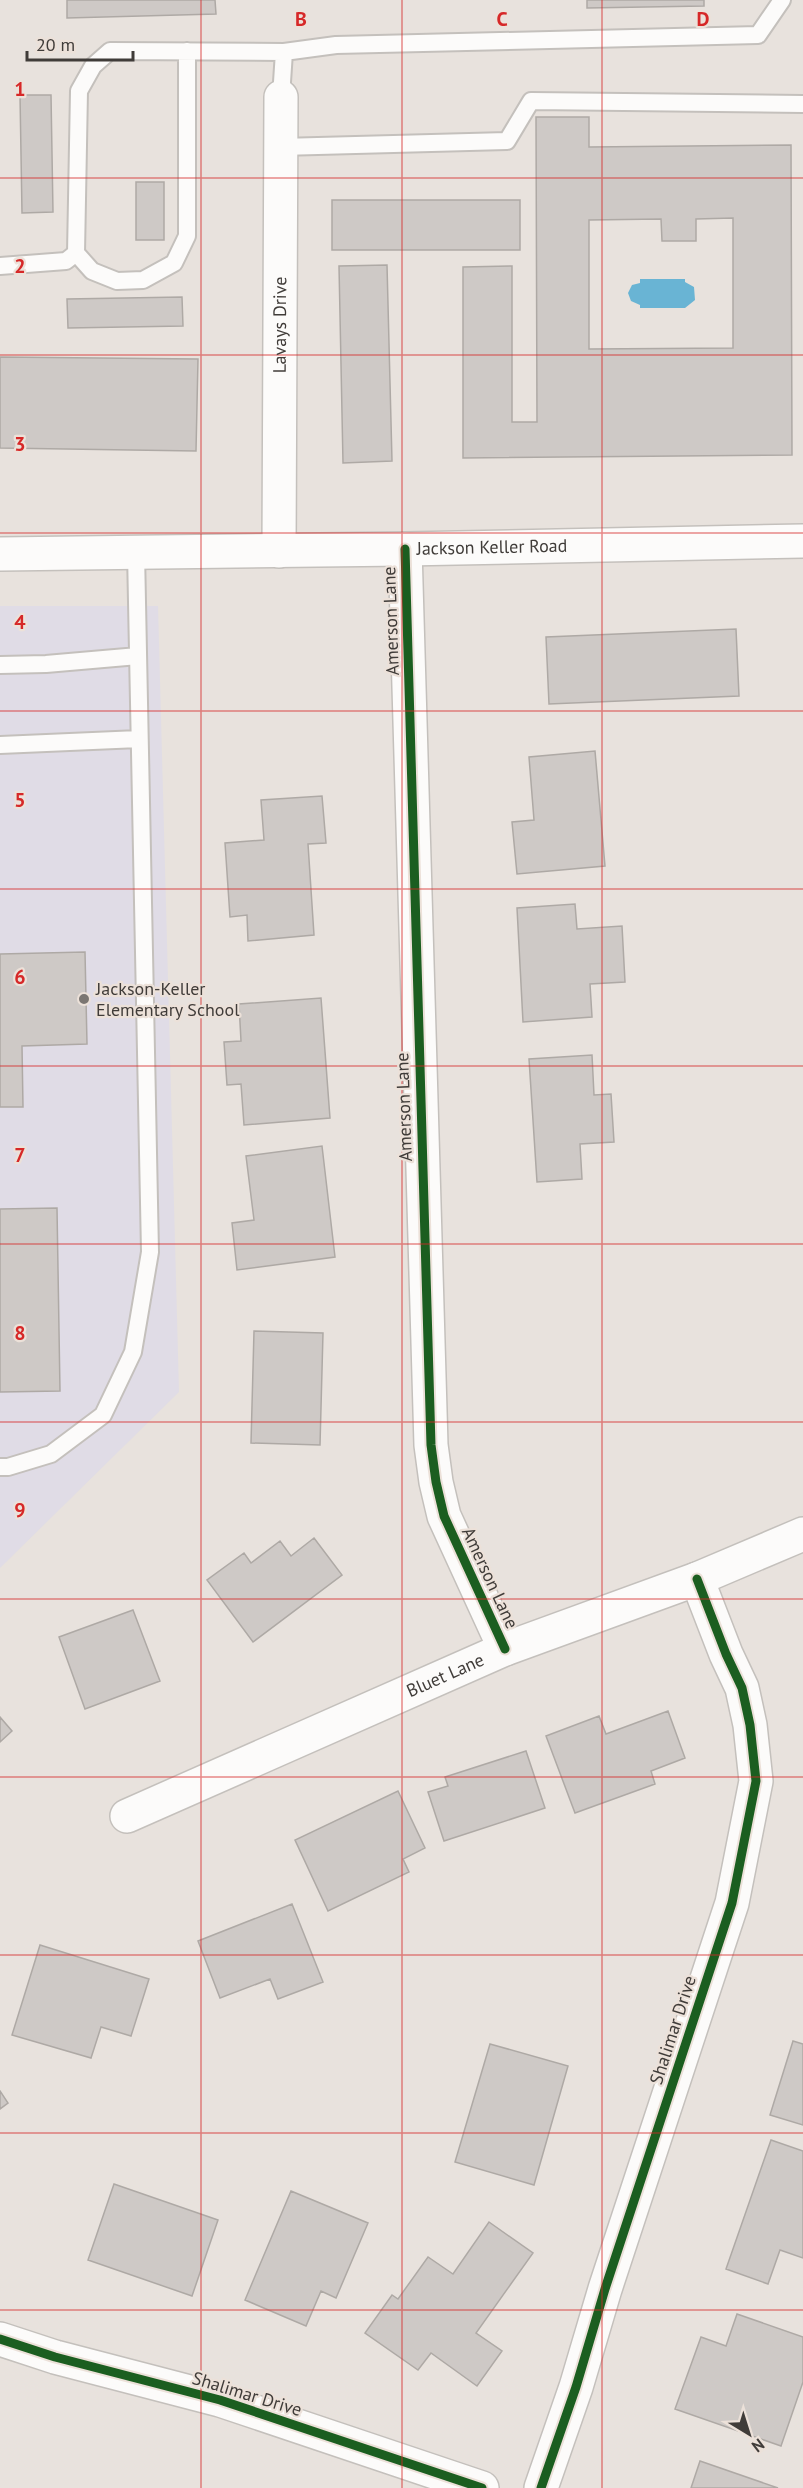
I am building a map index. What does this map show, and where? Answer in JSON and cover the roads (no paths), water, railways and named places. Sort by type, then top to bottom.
[{"type":"street","name":"Lavays Drive","points":[[279,550],[281,97]]},
{"type":"street","name":"Jackson Keller Road","points":[[0,554],[803,541]]},
{"type":"street","name":"Amerson Lane","points":[[405,549],[431,1445],[444,1516],[505,1649]]},
{"type":"street","name":"Bluet Lane","points":[[127,1816],[505,1649],[697,1579],[803,1534]]},
{"type":"street","name":"Shalimar Drive","points":[[540,2488],[576,2387],[605,2289],[732,1903],[756,1781],[750,1725],[742,1689],[697,1579]]},
{"type":"street","name":"Shalimar Drive","points":[[0,2339],[55,2357],[220,2400],[482,2488]]},
{"type":"lane","points":[[188,51],[187,236],[174,263],[143,280],[117,281],[92,272],[76,253],[79,91],[93,66],[110,51],[188,51],[284,52],[336,45],[758,35],[782,0]]},
{"type":"lane","points":[[281,97],[284,52]]},
{"type":"lane","points":[[280,147],[507,141],[531,101],[803,104]]},
{"type":"lane","points":[[0,266],[66,261],[76,253]]},
{"type":"lane","points":[[0,1467],[8,1467],[51,1454],[103,1415],[133,1352],[150,1252],[136,552]]},
{"type":"lane","points":[[0,665],[46,664],[138,656]]},
{"type":"lane","points":[[0,745],[139,739]]},
{"type":"water","points":[[640,279],[685,279],[685,282],[694,287],[695,300],[685,308],[640,308],[640,305],[631,301],[628,293],[632,285],[640,283]]},
{"type":"place","name":"Jackson-Keller Elementary School","points":[[84,999]]}]
